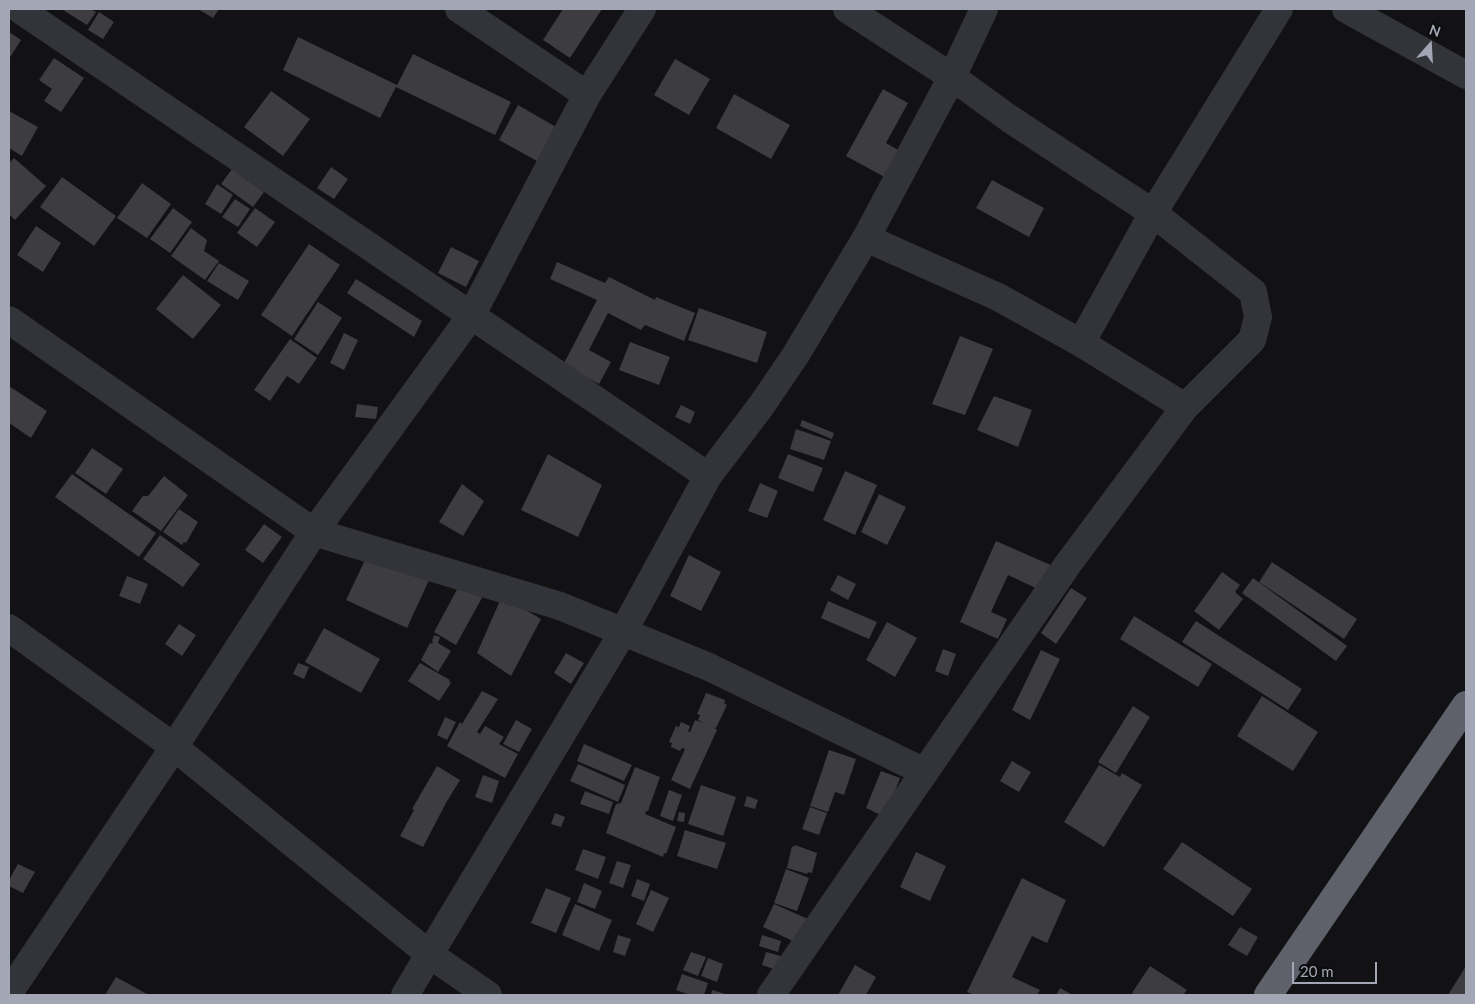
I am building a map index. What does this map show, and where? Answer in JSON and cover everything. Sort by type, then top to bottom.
[{"type":"highway","points":[[1268,995],[1466,705]]},
{"type":"street","points":[[19,9],[708,476]]},
{"type":"street","points":[[459,9],[587,95]]},
{"type":"street","points":[[9,993],[174,747],[314,532],[471,316],[587,95],[642,9]]},
{"type":"street","points":[[771,995],[1068,564],[1185,407],[1252,340],[1258,317],[1253,292],[1154,213],[847,9]]},
{"type":"street","points":[[405,995],[623,632],[708,476],[761,406],[795,356],[866,238],[952,78],[984,9]]},
{"type":"street","points":[[1081,343],[1154,213],[1279,9]]},
{"type":"street","points":[[1346,9],[1466,76]]},
{"type":"street","points":[[866,238],[998,297],[1081,343],[1185,407]]},
{"type":"street","points":[[9,320],[314,532],[560,606],[709,667],[925,772]]},
{"type":"street","points":[[9,628],[174,747],[429,954],[488,995]]},
{"type":"building","points":[[64,9],[90,9],[96,12],[87,25]]},
{"type":"building","points":[[198,9],[219,9],[213,18]]},
{"type":"building","points":[[563,9],[602,9],[570,58],[543,40]]},
{"type":"building","points":[[99,12],[114,22],[103,39],[88,30]]},
{"type":"building","points":[[9,32],[21,40],[9,59]]},
{"type":"building","points":[[298,37],[397,85],[380,118],[283,70]]},
{"type":"building","points":[[413,54],[511,102],[495,135],[396,87]]},
{"type":"building","points":[[54,58],[84,78],[61,112],[44,101],[52,89],[39,80]]},
{"type":"building","points":[[675,59],[710,79],[689,115],[654,95]]},
{"type":"building","points":[[883,89],[908,103],[886,143],[905,154],[890,180],[846,156]]},
{"type":"building","points":[[271,91],[310,119],[283,156],[244,127]]},
{"type":"building","points":[[734,94],[790,125],[771,159],[716,128]]},
{"type":"building","points":[[518,105],[556,127],[537,161],[499,140]]},
{"type":"building","points":[[9,111],[38,127],[22,156],[9,148]]},
{"type":"building","points":[[14,158],[46,186],[15,220],[9,214],[9,163]]},
{"type":"building","points":[[331,167],[348,179],[334,199],[317,188]]},
{"type":"building","points":[[232,169],[264,192],[253,207],[221,184]]},
{"type":"building","points":[[62,177],[116,216],[94,246],[40,207]]},
{"type":"building","points":[[992,180],[1044,208],[1029,237],[976,208]]},
{"type":"building","points":[[142,183],[171,204],[147,238],[117,218]]},
{"type":"building","points":[[217,184],[233,195],[221,214],[205,204]]},
{"type":"building","points":[[235,199],[250,209],[238,227],[222,217]]},
{"type":"building","points":[[173,208],[192,222],[170,253],[150,239]]},
{"type":"building","points":[[255,208],[275,222],[257,247],[237,233]]},
{"type":"building","points":[[36,226],[61,243],[43,272],[17,255]]},
{"type":"building","points":[[191,228],[207,240],[204,251],[219,261],[205,280],[171,256]]},
{"type":"building","points":[[309,244],[340,265],[292,336],[261,315]]},
{"type":"building","points":[[451,247],[479,261],[466,287],[438,273]]},
{"type":"building","points":[[557,262],[605,283],[609,277],[655,300],[656,297],[695,313],[684,341],[645,325],[641,330],[608,313],[589,350],[611,362],[599,384],[563,365],[597,300],[550,279]]},
{"type":"building","points":[[219,263],[249,281],[238,300],[207,281]]},
{"type":"building","points":[[183,275],[221,305],[193,339],[156,309]]},
{"type":"building","points":[[356,279],[422,321],[414,337],[347,293]]},
{"type":"building","points":[[318,302],[342,318],[318,355],[294,339]]},
{"type":"building","points":[[699,308],[767,332],[757,363],[688,340]]},
{"type":"building","points":[[344,333],[358,340],[344,370],[330,363]]},
{"type":"building","points":[[960,336],[993,349],[965,415],[932,404]]},
{"type":"building","points":[[290,339],[317,358],[299,384],[287,376],[270,401],[254,390]]},
{"type":"building","points":[[630,342],[670,357],[659,385],[619,370]]},
{"type":"building","points":[[9,386],[47,411],[31,438],[9,423]]},
{"type":"building","points":[[994,396],[1032,410],[1018,447],[977,430]]},
{"type":"building","points":[[357,404],[378,407],[376,419],[355,417]]},
{"type":"building","points":[[681,405],[695,412],[690,424],[675,417]]},
{"type":"building","points":[[802,420],[834,433],[832,439],[800,426]]},
{"type":"building","points":[[796,429],[831,441],[824,460],[790,449]]},
{"type":"building","points":[[92,448],[123,469],[106,494],[75,473]]},
{"type":"building","points":[[548,454],[602,485],[578,537],[521,510]]},
{"type":"building","points":[[788,454],[823,468],[813,492],[778,478]]},
{"type":"building","points":[[845,471],[877,485],[855,535],[823,520]]},
{"type":"building","points":[[72,474],[156,533],[139,557],[55,497]]},
{"type":"building","points":[[164,476],[188,495],[161,531],[132,511],[143,496],[148,496]]},
{"type":"building","points":[[760,483],[778,491],[767,518],[748,511]]},
{"type":"building","points":[[462,484],[484,501],[463,536],[439,522]]},
{"type":"building","points":[[879,494],[906,507],[887,545],[861,532]]},
{"type":"building","points":[[179,509],[198,522],[186,543],[184,542],[182,545],[163,532]]},
{"type":"building","points":[[264,524],[282,537],[263,563],[245,550]]},
{"type":"building","points":[[160,535],[200,564],[183,587],[143,559]]},
{"type":"building","points":[[376,537],[436,565],[407,628],[346,600]]},
{"type":"building","points":[[996,541],[1053,566],[1042,591],[1008,575],[991,612],[1007,619],[998,639],[960,622]]},
{"type":"building","points":[[689,555],[721,572],[701,611],[670,596]]},
{"type":"building","points":[[1272,562],[1357,619],[1344,639],[1259,582]]},
{"type":"building","points":[[1222,572],[1240,585],[1235,592],[1243,599],[1219,630],[1194,611]]},
{"type":"building","points":[[838,575],[856,584],[848,600],[830,590]]},
{"type":"building","points":[[127,576],[148,584],[140,604],[119,596]]},
{"type":"building","points":[[1253,578],[1347,646],[1336,661],[1242,593]]},
{"type":"building","points":[[460,584],[483,596],[456,645],[434,632]]},
{"type":"building","points":[[1071,588],[1087,598],[1056,644],[1041,633]]},
{"type":"building","points":[[502,596],[541,619],[511,676],[477,653]]},
{"type":"building","points":[[828,601],[877,622],[869,639],[821,618]]},
{"type":"building","points":[[1134,616],[1212,664],[1198,687],[1120,639]]},
{"type":"building","points":[[1196,621],[1302,689],[1288,710],[1182,642]]},
{"type":"building","points":[[887,622],[917,638],[895,677],[866,660]]},
{"type":"building","points":[[179,624],[196,635],[182,656],[165,644]]},
{"type":"building","points":[[324,628],[380,659],[361,693],[305,662]]},
{"type":"building","points":[[434,635],[440,637],[438,643],[451,651],[438,672],[421,660],[430,643],[432,644]]},
{"type":"building","points":[[943,649],[956,654],[948,676],[935,671]]},
{"type":"building","points":[[1041,650],[1060,659],[1030,720],[1012,710]]},
{"type":"building","points":[[566,653],[584,663],[571,684],[554,673]]},
{"type":"building","points":[[298,663],[309,667],[304,679],[293,674]]},
{"type":"building","points":[[420,663],[450,680],[449,682],[451,683],[439,701],[408,681]]},
{"type":"building","points":[[482,691],[498,699],[477,732],[480,734],[485,726],[504,737],[499,744],[518,754],[505,778],[447,746],[460,722],[462,724]]},
{"type":"building","points":[[706,693],[725,700],[724,703],[727,705],[716,728],[714,727],[717,730],[690,789],[671,780],[685,749],[682,748],[680,751],[671,747],[672,743],[669,742],[676,726],[679,727],[681,722],[690,726],[688,732],[690,732],[695,720],[704,723],[698,720],[700,715],[697,714]]},
{"type":"building","points":[[1262,696],[1318,732],[1293,771],[1237,736]]},
{"type":"building","points":[[1133,706],[1150,717],[1116,773],[1098,762]]},
{"type":"building","points":[[445,717],[456,722],[447,740],[437,735]]},
{"type":"building","points":[[516,720],[532,729],[519,752],[503,744]]},
{"type":"building","points":[[584,744],[632,765],[624,781],[577,761]]},
{"type":"building","points":[[829,750],[856,759],[844,795],[835,792],[828,812],[810,806]]},
{"type":"building","points":[[1012,761],[1031,772],[1019,792],[1000,781]]},
{"type":"building","points":[[578,764],[625,785],[618,802],[570,781]]},
{"type":"building","points":[[1099,765],[1120,777],[1122,773],[1142,785],[1104,847],[1064,822]]},
{"type":"building","points":[[437,766],[460,780],[423,847],[400,836],[414,810],[412,809]]},
{"type":"building","points":[[635,767],[660,777],[648,811],[645,814],[676,827],[666,854],[664,853],[663,857],[606,833],[616,804],[621,803]]},
{"type":"building","points":[[881,771],[900,778],[885,817],[866,808]]},
{"type":"building","points":[[483,775],[499,781],[492,803],[475,797]]},
{"type":"building","points":[[701,785],[736,797],[723,836],[688,824]]},
{"type":"building","points":[[669,790],[682,795],[673,821],[660,816]]},
{"type":"building","points":[[585,791],[613,802],[609,814],[580,804]]},
{"type":"building","points":[[747,796],[758,800],[755,809],[744,806]]},
{"type":"building","points":[[810,807],[827,813],[819,835],[802,829]]},
{"type":"building","points":[[679,812],[685,813],[684,822],[677,821]]},
{"type":"building","points":[[555,813],[565,817],[561,827],[551,824]]},
{"type":"building","points":[[685,830],[726,843],[717,869],[677,856]]},
{"type":"building","points":[[1182,842],[1252,889],[1233,916],[1163,869]]},
{"type":"building","points":[[795,845],[817,853],[812,873],[808,872],[807,874],[787,868],[792,846],[794,847]]},
{"type":"building","points":[[583,849],[606,857],[598,879],[575,870]]},
{"type":"building","points":[[916,852],[946,866],[930,901],[900,887]]},
{"type":"building","points":[[617,861],[631,865],[623,888],[609,883]]},
{"type":"building","points":[[18,864],[35,872],[23,893],[9,886],[9,880]]},
{"type":"building","points":[[786,869],[809,878],[797,911],[774,903]]},
{"type":"building","points":[[1022,878],[1066,900],[1047,943],[1032,936],[1012,977],[1040,990],[1037,995],[974,995],[967,992]]},
{"type":"building","points":[[637,879],[650,884],[644,901],[631,896]]},
{"type":"building","points":[[584,883],[602,891],[595,909],[577,902]]},
{"type":"building","points":[[546,888],[571,898],[556,933],[531,923]]},
{"type":"building","points":[[651,890],[669,898],[653,932],[636,924]]},
{"type":"building","points":[[575,904],[612,920],[599,951],[562,935]]},
{"type":"building","points":[[774,904],[808,919],[797,943],[763,927]]},
{"type":"building","points":[[1240,927],[1258,937],[1247,956],[1228,945]]},
{"type":"building","points":[[618,935],[631,939],[625,956],[613,952]]},
{"type":"building","points":[[762,935],[781,941],[778,952],[759,946]]},
{"type":"building","points":[[691,952],[706,957],[698,976],[683,970]]},
{"type":"building","points":[[766,952],[781,956],[777,970],[762,965]]},
{"type":"building","points":[[708,958],[723,964],[717,982],[701,976]]},
{"type":"building","points":[[855,965],[876,977],[866,995],[838,995]]},
{"type":"building","points":[[1150,966],[1187,990],[1183,995],[1135,995],[1132,993]]},
{"type":"building","points":[[1466,966],[1466,995],[1448,995]]},
{"type":"building","points":[[682,974],[708,983],[704,995],[690,995],[676,990]]},
{"type":"building","points":[[116,977],[149,995],[105,995]]},
{"type":"building","points":[[1060,988],[1073,995],[1056,995]]},
{"type":"building","points":[[712,990],[729,995],[711,995]]}]
